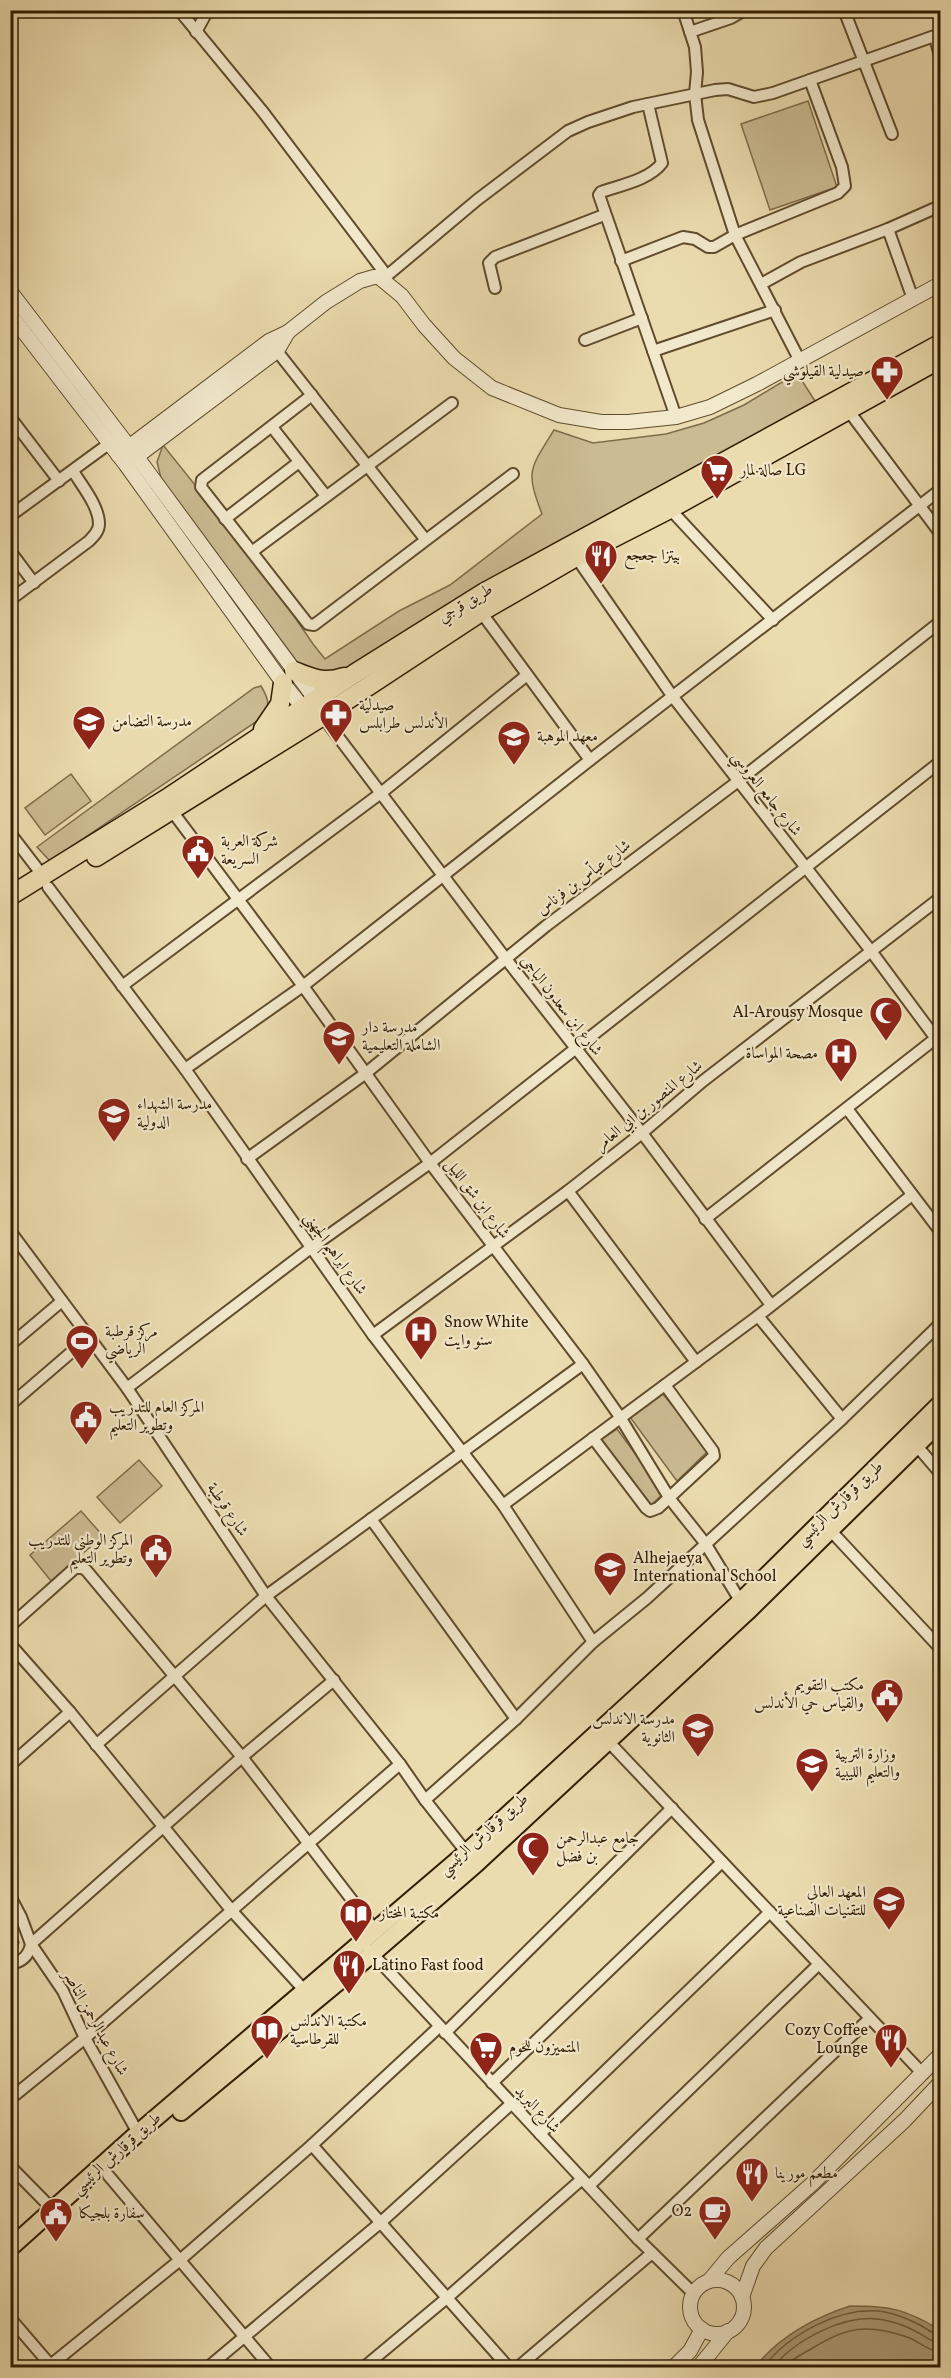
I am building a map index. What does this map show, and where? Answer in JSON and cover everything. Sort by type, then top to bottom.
[{"type":"highway","name":"طريق قرجي","points":[[10,896],[45,881],[172,811],[317,713],[481,612],[576,557],[670,509],[940,344]]},
{"type":"highway","name":"طريق قرجي","points":[[10,910],[45,881],[252,744],[317,713],[354,674],[485,592],[843,404],[940,359]]},
{"type":"highway","points":[[252,744],[278,710],[288,677],[326,682],[354,674]]},
{"type":"main road","name":"طريق قرقارش الرئيسي","points":[[10,2248],[108,2175],[608,1740],[744,1607],[940,1404]]},
{"type":"main road","name":"طريق قرقارش الرئيسي","points":[[10,2260],[138,2133],[305,1991],[367,1949],[375,1930],[471,1858],[744,1607],[831,1531],[940,1422]]},
{"type":"street","points":[[179,10],[264,112],[385,277],[424,326],[454,358],[492,388],[558,415],[601,422],[628,422],[676,417],[710,407],[800,361],[940,284]]},
{"type":"street","points":[[196,32],[208,10]]},
{"type":"street","points":[[683,10],[695,47],[695,94],[698,120],[735,235],[800,361]]},
{"type":"street","points":[[690,33],[731,18],[745,10]]},
{"type":"street","points":[[844,10],[892,134]]},
{"type":"street","points":[[10,516],[74,471],[124,451],[273,346],[326,302],[360,281],[385,277],[477,200],[568,131],[588,122],[648,104],[695,94],[728,89],[754,97],[773,93],[938,36],[940,56]]},
{"type":"street","points":[[621,261],[683,237],[695,239],[711,248],[735,235],[838,192],[845,186],[842,167],[810,80]]},
{"type":"street","points":[[648,104],[662,163],[657,170],[645,177],[599,195],[676,417]]},
{"type":"street","points":[[761,284],[801,262],[888,230],[940,206]]},
{"type":"street","points":[[495,288],[489,263],[495,257],[604,214]]},
{"type":"street","points":[[888,230],[913,299]]},
{"type":"street","points":[[10,291],[288,677],[317,713]]},
{"type":"street","points":[[653,351],[775,310]]},
{"type":"street","points":[[10,314],[124,451]]},
{"type":"street","points":[[585,340],[642,318]]},
{"type":"street","points":[[273,346],[425,539]]},
{"type":"street","points":[[312,395],[202,480],[201,487],[308,624],[315,625],[513,474]]},
{"type":"street","points":[[253,551],[452,403]]},
{"type":"street","points":[[843,404],[940,533]]},
{"type":"street","points":[[10,417],[59,481]]},
{"type":"street","points":[[272,427],[326,496]]},
{"type":"street","points":[[225,519],[299,462]]},
{"type":"street","points":[[10,600],[89,541],[97,531],[99,525],[95,510],[74,471]]},
{"type":"street","points":[[185,1070],[303,986],[590,760],[940,490]]},
{"type":"street","points":[[670,509],[773,620]]},
{"type":"street","points":[[10,551],[34,583]]},
{"type":"street","name":"شارع جامع العروسي","points":[[576,557],[673,697],[737,782],[939,1039]]},
{"type":"street","points":[[481,612],[590,760]]},
{"type":"street","name":"شارع عباّس بن فرناس","points":[[247,1159],[366,1072],[546,926],[737,782],[940,622]]},
{"type":"street","points":[[122,986],[381,793],[527,675]]},
{"type":"street","name":"شارع ابن سعدون الباجي","points":[[317,713],[642,1133],[771,1305]]},
{"type":"street","points":[[127,1388],[312,1247],[430,1162],[940,762]]},
{"type":"street","name":"شارع ابن شق الليل","points":[[172,811],[303,986],[430,1162],[583,1364],[620,1417],[670,1498],[705,1543],[744,1607]]},
{"type":"street","name":"شارع ابراهيم الجهني","points":[[10,833],[185,1070],[373,1335],[503,1505],[593,1642]]},
{"type":"street","name":"شارع المنصور بن ابي العامر","points":[[373,1335],[568,1191],[703,1081],[940,898]]},
{"type":"street","points":[[705,1219],[939,1039]]},
{"type":"street","points":[[848,1110],[940,1231]]},
{"type":"street","points":[[568,1191],[696,1362]]},
{"type":"street","points":[[503,1505],[758,1316],[912,1195]]},
{"type":"street","name":"شارع قرطبة","points":[[10,1231],[127,1388],[266,1596],[400,1764],[471,1858]]},
{"type":"street","points":[[10,1346],[62,1301]]},
{"type":"street","points":[[758,1316],[842,1419]]},
{"type":"street","points":[[425,1800],[516,1719],[593,1642],[647,1598],[842,1419],[940,1324]]},
{"type":"street","points":[[10,1406],[89,1337]]},
{"type":"street","points":[[96,1744],[266,1596],[583,1364]]},
{"type":"street","points":[[593,1438],[646,1508],[650,1511],[658,1508],[712,1460],[714,1453],[666,1385]]},
{"type":"street","points":[[916,1446],[940,1473]]},
{"type":"street","points":[[371,1519],[516,1719]]},
{"type":"street","points":[[831,1531],[940,1648]]},
{"type":"street","points":[[10,1626],[75,1568],[83,1568],[242,1757],[375,1930]]},
{"type":"street","points":[[10,1644],[70,1712],[232,1911],[305,1991]]},
{"type":"street","points":[[10,1964],[22,1960],[30,1953],[31,1944],[242,1757],[334,1680]]},
{"type":"street","points":[[10,1765],[70,1712]]},
{"type":"street","points":[[608,1740],[922,2074]]},
{"type":"street","points":[[10,2100],[86,2038],[400,1764]]},
{"type":"street","points":[[10,2318],[50,2366],[180,2260],[442,2030],[672,1808]]},
{"type":"street","points":[[492,2084],[722,1862]]},
{"type":"street","name":"شارع عبدالرحمن الناصر","points":[[10,1896],[16,1916],[31,1944],[63,1991],[138,2133]]},
{"type":"street","points":[[540,2134],[770,1912]]},
{"type":"street","name":"شارع البريد","points":[[367,1949],[638,2239],[694,2294]]},
{"type":"street","points":[[363,2367],[586,2182],[818,1965]]},
{"type":"street","points":[[638,2239],[869,2019]]},
{"type":"street","points":[[728,2331],[715,2333],[702,2329],[691,2313],[694,2294],[709,2282],[728,2258],[813,2183],[940,2055]]},
{"type":"street","points":[[698,2367],[742,2316],[742,2297],[753,2266],[766,2248],[904,2121],[940,2083]]},
{"type":"street","points":[[207,2367],[380,2223],[512,2104]]},
{"type":"street","points":[[312,2145],[509,2367]]},
{"type":"street","points":[[10,2166],[57,2213]]},
{"type":"street","points":[[108,2175],[271,2367]]},
{"type":"street","points":[[518,2367],[652,2253]]},
{"type":"street","points":[[709,2282],[728,2283],[739,2291],[742,2297]]},
{"type":"street","points":[[673,2367],[690,2351],[702,2329]]},
{"type":"shaded area","points":[[808,101],[837,187],[770,210],[741,124]]},
{"type":"shaded area","points":[[797,373],[817,404],[337,675],[313,671],[298,663],[161,478],[157,462],[163,445],[260,566],[325,659],[399,611],[450,585],[542,514],[533,488],[533,470],[535,462],[554,430],[593,443],[666,434],[704,423],[744,405]]},
{"type":"shaded area","points":[[261,686],[267,700],[266,715],[50,861],[37,847],[254,688]]},
{"type":"shaded area","points":[[71,774],[91,801],[45,835],[25,808]]},
{"type":"shaded area","points":[[662,1393],[709,1450],[677,1481],[627,1413]]},
{"type":"shaded area","points":[[617,1429],[664,1493],[651,1505],[601,1439]]},
{"type":"shaded area","points":[[139,1460],[162,1486],[120,1523],[97,1497]]},
{"type":"shaded area","points":[[81,1511],[103,1536],[51,1581],[30,1555]]},
{"type":"shaded area","points":[[11,1929],[19,1942],[16,1952],[11,1957]]},
{"type":"water","points":[[850,2306],[897,2310],[917,2317],[940,2330],[940,2367],[755,2367],[775,2346],[798,2330],[823,2316]]},
{"type":"place","name":"صيدلية القيلوشي","points":[[887,401]]},
{"type":"place","name":"صالة لمار LG","points":[[717,500]]},
{"type":"place","name":"بيتزا جعجع","points":[[601,585]]},
{"type":"place","name":"صيدلية الأندلس طرابلس","points":[[336,744]]},
{"type":"place","name":"مدرسة التضامن","points":[[89,751]]},
{"type":"place","name":"معهد الموهبة","points":[[514,766]]},
{"type":"place","name":"شركة العربة السريعة","points":[[198,880]]},
{"type":"place","name":"Al-Arousy Mosque","points":[[886,1042]]},
{"type":"place","name":"مدرسة دار الشاملة التعليمية","points":[[339,1066]]},
{"type":"place","name":"مصحة المواساة","points":[[841,1083]]},
{"type":"place","name":"مدرسة الشهداء الدولية","points":[[114,1143]]},
{"type":"place","name":"Snow White سنو وايت","points":[[421,1361]]},
{"type":"place","name":"مركز قرطبة الرياضي","points":[[82,1370]]},
{"type":"place","name":"المركز العام للتدريب وتطوير التعليم","points":[[86,1446]]},
{"type":"place","name":"المركز الوطني للتدريب وتطوير التعليم","points":[[156,1579]]},
{"type":"place","name":"Alhejaeya International School","points":[[610,1597]]},
{"type":"place","name":"مكتب التقويم والقياس حي الأندلس","points":[[887,1724]]},
{"type":"place","name":"مدرسة الاندلس الثانوية","points":[[698,1758]]},
{"type":"place","name":"وزارة التربية والتعليم الليبية","points":[[812,1793]]},
{"type":"place","name":"جامع عبدالرحمن بن فضل","points":[[533,1877]]},
{"type":"place","name":"المعهد العالي للتقنيات الصناعية","points":[[889,1931]]},
{"type":"place","name":"مكتبة المختار","points":[[356,1943]]},
{"type":"place","name":"Latino Fast food","points":[[349,1995]]},
{"type":"place","name":"مكتبة الاندلس للقرطاسية","points":[[267,2060]]},
{"type":"place","name":"Cozy Coffee Lounge","points":[[891,2069]]},
{"type":"place","name":"المتميزون للحوم","points":[[486,2077]]},
{"type":"place","name":"مطعم مورينا","points":[[752,2203]]},
{"type":"place","name":"O2","points":[[715,2241]]},
{"type":"place","name":"سفارة بلجيكا","points":[[56,2243]]}]
